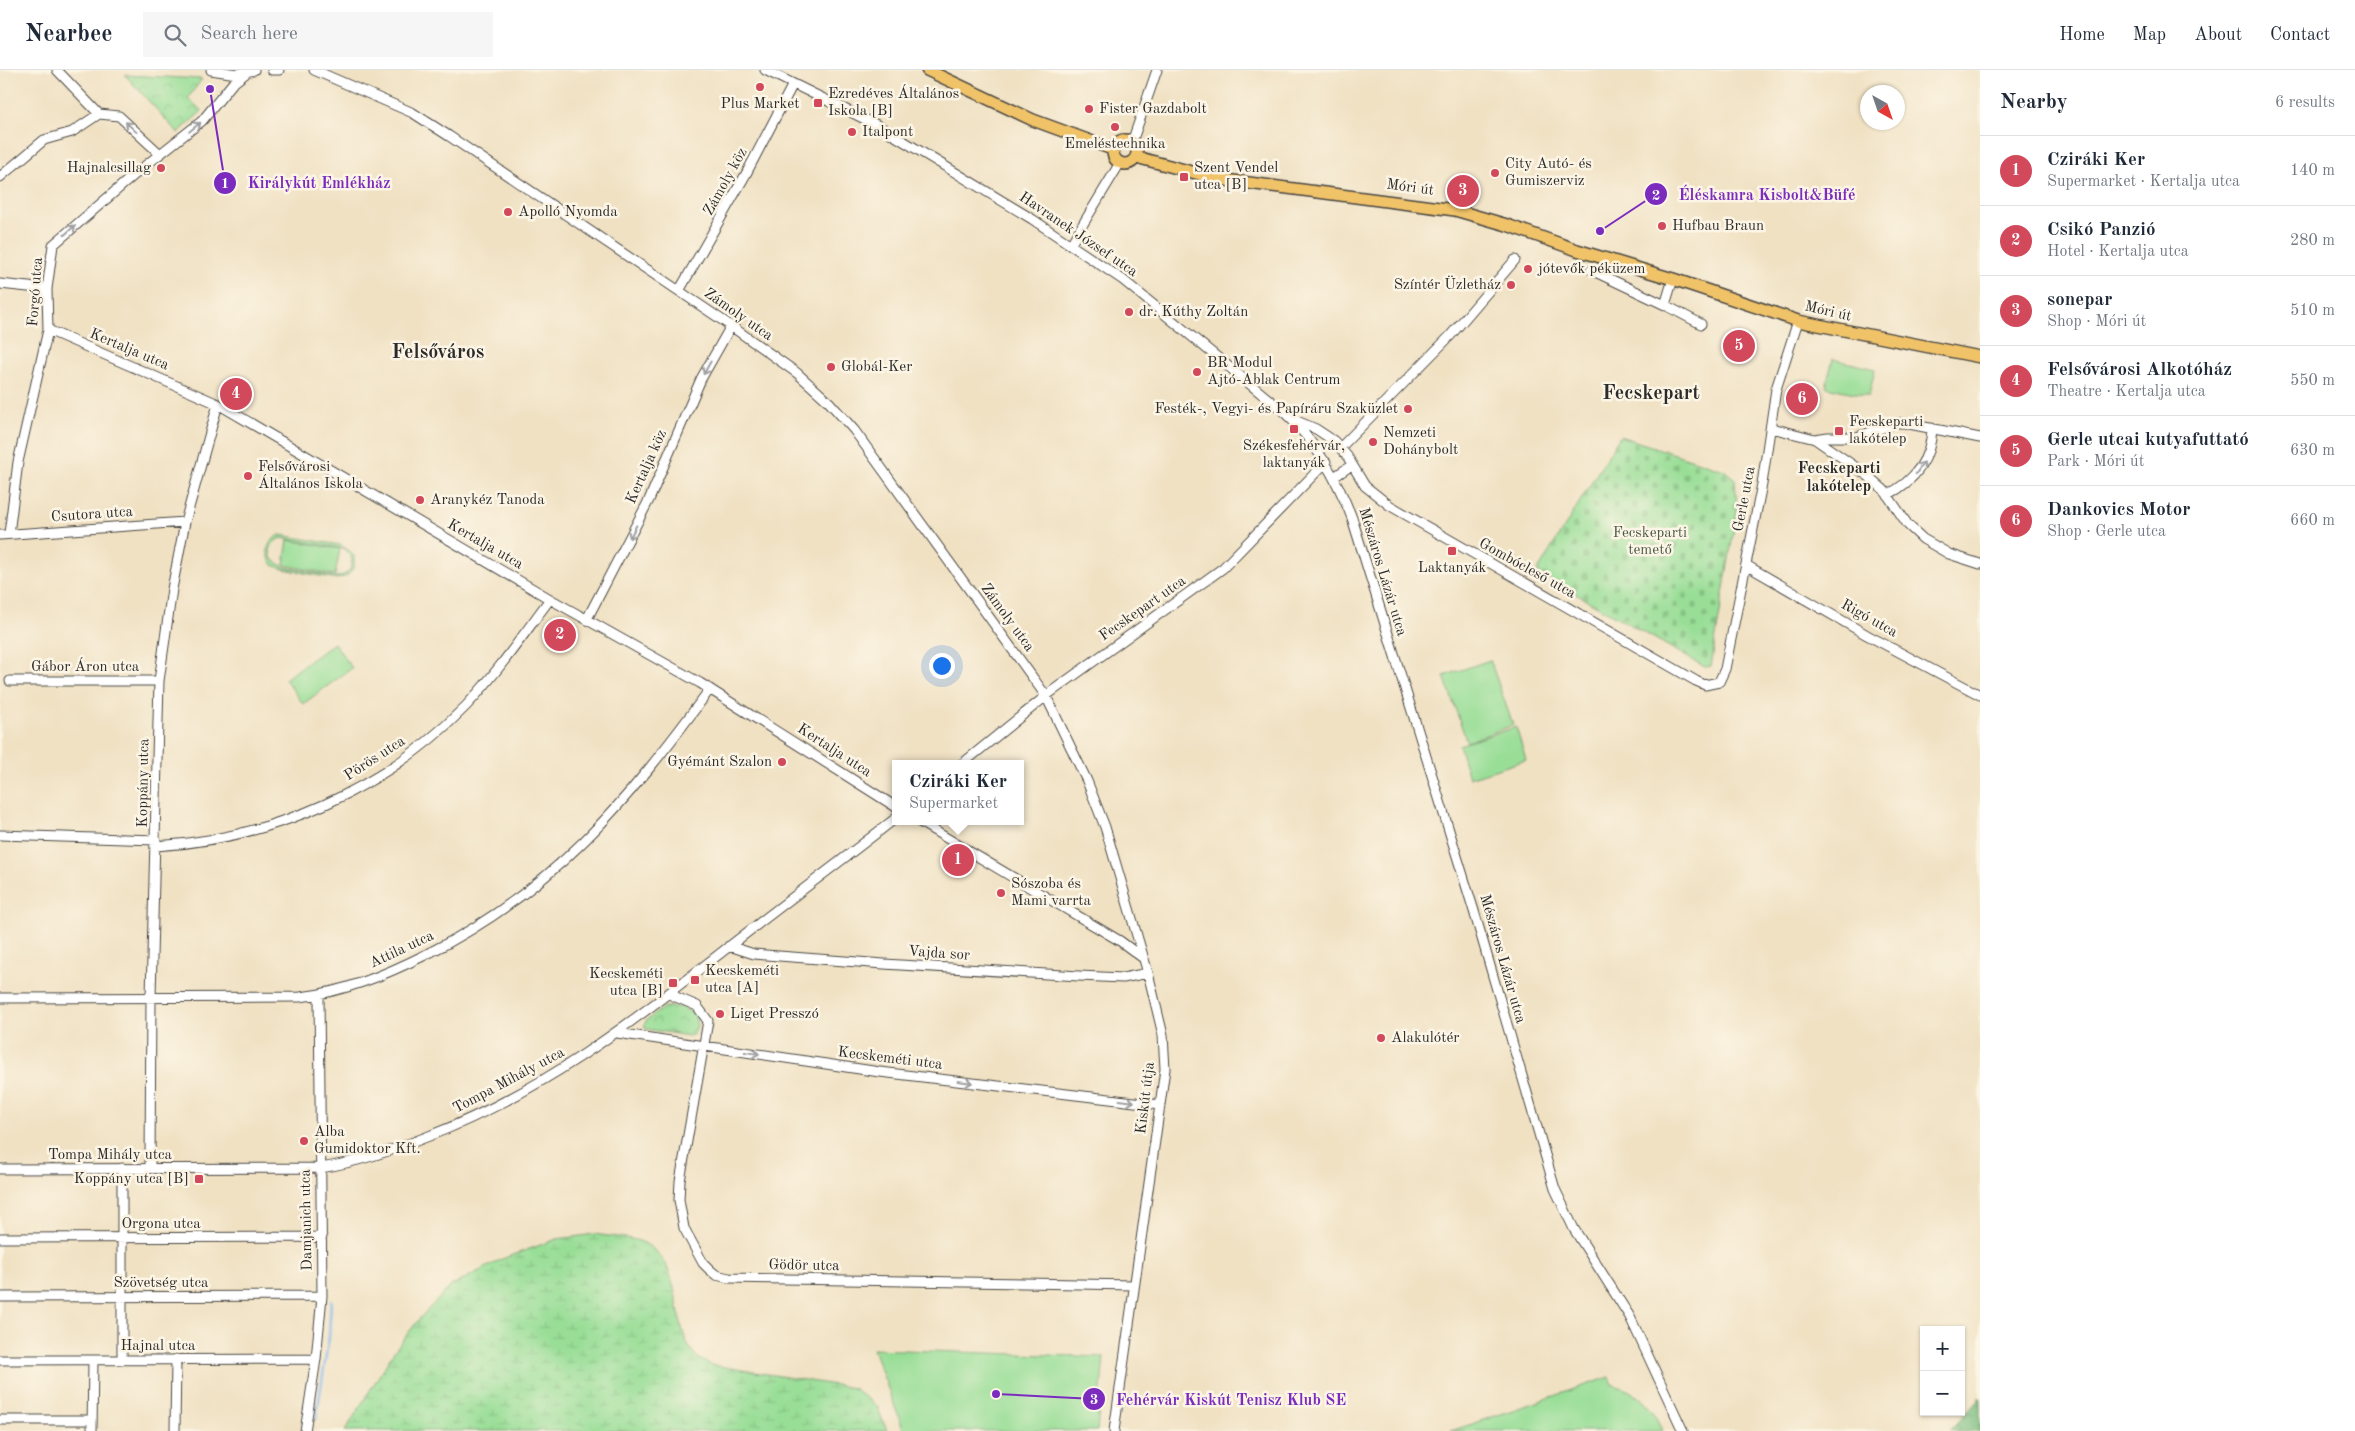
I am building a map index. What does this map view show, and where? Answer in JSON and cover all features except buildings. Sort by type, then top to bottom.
[{"type":"main road","points":[[927,70],[1034,120],[1112,149]]},
{"type":"main road","points":[[1123,140],[1132,142],[1137,148],[1136,157],[1128,163],[1120,163],[1114,157],[1112,149],[1117,142],[1123,140]]},
{"type":"main road","name":"Móri út","points":[[1136,157],[1218,179],[1455,210],[1798,321],[1980,357]]},
{"type":"street","points":[[57,70],[100,114]]},
{"type":"street","points":[[210,70],[245,74],[254,70]]},
{"type":"street","points":[[272,70],[279,70]]},
{"type":"street","name":"Zámoly utca","points":[[314,70],[413,113],[732,326],[811,384],[842,416],[1046,696]]},
{"type":"street","name":"Havranek József utca","points":[[765,70],[876,126],[992,194],[1071,244],[1123,280],[1290,418],[1320,453],[1334,477]]},
{"type":"street","points":[[1132,142],[1157,70]]},
{"type":"street","name":"Forgó utca","points":[[4,535],[18,462],[48,330],[47,289],[53,245],[160,154],[202,121],[232,84],[245,74]]},
{"type":"street","name":"Zámoly köz","points":[[680,291],[746,174],[792,84]]},
{"type":"street","points":[[0,177],[44,140],[72,132],[100,114],[119,116],[160,154]]},
{"type":"street","points":[[1071,244],[1120,163]]},
{"type":"street","points":[[1320,453],[1337,445],[1450,336],[1515,260]]},
{"type":"street","points":[[1592,270],[1701,324]]},
{"type":"street","points":[[1666,305],[1673,279]]},
{"type":"street","points":[[0,284],[47,289]]},
{"type":"street","name":"Gerle utca","points":[[1720,682],[1725,669],[1746,565],[1772,428],[1776,389],[1798,321]]},
{"type":"street","name":"Kertalja köz","points":[[586,619],[649,500],[701,379],[732,326]]},
{"type":"street","name":"Kertalja utca","points":[[48,330],[218,404],[550,599],[710,689],[892,804]]},
{"type":"street","name":"Koppány utca","points":[[150,1168],[151,997],[159,681],[172,589],[185,522],[218,404]]},
{"type":"street","points":[[1290,418],[1316,429],[1337,445]]},
{"type":"street","points":[[1815,439],[1857,437],[1896,423],[1980,438]]},
{"type":"street","points":[[1772,428],[1815,439],[1862,470],[1887,495],[1908,525],[1923,539],[1949,554],[1980,564]]},
{"type":"street","points":[[1887,495],[1898,490],[1917,473],[1930,450],[1932,428]]},
{"type":"street","name":"Gombócleső utca","points":[[1337,445],[1352,465],[1357,476],[1370,490],[1416,522],[1696,681],[1705,685],[1720,682]]},
{"type":"street","name":"Fecskepart utca","points":[[967,760],[1046,696],[1223,568],[1326,462]]},
{"type":"street","points":[[1334,477],[1352,465]]},
{"type":"street","name":"Mészáros Lázár utca","points":[[1334,477],[1352,518],[1474,911],[1555,1188],[1574,1229],[1634,1323],[1683,1431]]},
{"type":"street","name":"Csutora utca","points":[[4,535],[185,522]]},
{"type":"street","name":"Rigó utca","points":[[1746,565],[1868,635],[1980,695]]},
{"type":"street","name":"Pörös utca","points":[[0,835],[194,844],[273,824],[332,801],[379,775],[432,735],[466,706],[505,659],[550,599]]},
{"type":"street","name":"Gábor Áron utca","points":[[10,681],[159,681]]},
{"type":"street","name":"Attila utca","points":[[0,998],[300,997],[356,985],[416,960],[466,933],[529,891],[572,854],[620,806],[710,689]]},
{"type":"street","name":"Kiskút útja","points":[[1046,696],[1095,797],[1105,826],[1148,973],[1164,1044],[1165,1069],[1114,1431]]},
{"type":"street","name":"Tompa Mihály utca","points":[[0,1169],[320,1168],[395,1150],[460,1124],[539,1084],[617,1033],[892,821]]},
{"type":"street","points":[[925,825],[1120,941],[1143,958]]},
{"type":"street","name":"Vajda sor","points":[[729,946],[754,954],[914,966],[1123,978],[1148,973]]},
{"type":"street","name":"Damjanich utca","points":[[305,1431],[316,1359],[322,1296],[319,994]]},
{"type":"street","name":"Gödör utca","points":[[669,994],[691,1001],[705,1015],[708,1021],[680,1181],[679,1200],[684,1228],[703,1263],[716,1275],[729,1278],[1134,1285]]},
{"type":"street","name":"Kecskeméti utca","points":[[617,1033],[880,1072],[1160,1104]]},
{"type":"street","points":[[122,1168],[122,1360]]},
{"type":"street","name":"Orgona utca","points":[[0,1238],[322,1237]]},
{"type":"street","name":"Szövetség utca","points":[[0,1298],[322,1296]]},
{"type":"street","points":[[175,1431],[176,1359]]},
{"type":"street","name":"Hajnal utca","points":[[0,1360],[316,1359]]},
{"type":"street","points":[[92,1431],[93,1360]]},
{"type":"street","points":[[0,1420],[92,1420]]},
{"type":"green space","points":[[125,75],[202,79],[188,98],[202,111],[178,133]]},
{"type":"green space","points":[[1833,359],[1875,369],[1869,396],[1826,387]]},
{"type":"green space","name":"Fecskeparti temető","points":[[1620,436],[1724,470],[1735,479],[1737,511],[1711,666],[1705,667],[1537,572]]},
{"type":"green space","points":[[280,535],[340,545],[354,556],[354,567],[347,576],[337,579],[283,569],[273,565],[268,552],[269,545]],"holes":[[[281,538],[345,549],[351,556],[352,564],[347,573],[337,577],[284,567],[272,559],[270,552],[273,544]]]},
{"type":"green space","points":[[288,540],[340,549],[335,575],[284,565]]},
{"type":"green space","points":[[334,643],[352,668],[303,704],[285,679]]},
{"type":"green space","points":[[1490,660],[1513,725],[1467,742],[1444,676]]},
{"type":"green space","points":[[1516,727],[1526,760],[1469,778],[1459,745]]},
{"type":"green space","points":[[664,1007],[681,1007],[695,1014],[697,1026],[694,1034],[689,1036],[646,1029],[644,1025],[646,1021]]},
{"type":"green space","points":[[595,1234],[639,1241],[657,1253],[666,1266],[672,1282],[683,1333],[689,1347],[698,1358],[712,1365],[853,1388],[877,1406],[887,1431],[345,1431],[395,1350],[420,1318],[451,1286],[502,1259],[557,1239]]},
{"type":"green space","points":[[873,1349],[1104,1357],[1097,1431],[904,1431]]},
{"type":"green space","points":[[1610,1377],[1613,1385],[1630,1391],[1644,1401],[1654,1414],[1662,1431],[1451,1431]]},
{"type":"green space","points":[[1980,1397],[1980,1431],[1949,1431],[1963,1416],[1965,1416],[1965,1413]]},
{"type":"waterway","points":[[316,1419],[329,1337],[331,1301]]},
{"type":"place","name":"Plus Market","points":[[760,87]]},
{"type":"place","name":"Királykút Emlékház","points":[[210,89]]},
{"type":"place","name":"Ezredéves Általános Iskola [B]","points":[[818,103]]},
{"type":"place","name":"Fister Gazdabolt","points":[[1089,109]]},
{"type":"place","name":"Emeléstechnika","points":[[1115,127]]},
{"type":"place","name":"Italpont","points":[[852,132]]},
{"type":"place","name":"Hajnalcsillag","points":[[161,168]]},
{"type":"place","name":"City Autó- és Gumiszerviz","points":[[1495,173]]},
{"type":"place","name":"Szent Vendel utca [B]","points":[[1184,177]]},
{"type":"place","name":"sonepar","points":[[1463,191]]},
{"type":"place","name":"Apolló Nyomda","points":[[508,212]]},
{"type":"place","name":"Hufbau Braun","points":[[1662,226]]},
{"type":"place","name":"Éléskamra Kisbolt&Büfé","points":[[1600,231]]},
{"type":"place","name":"jótevők péküzem","points":[[1528,269]]},
{"type":"place","name":"Színtér Üzletház","points":[[1511,285]]},
{"type":"place","name":"dr. Kúthy Zoltán","points":[[1129,312]]},
{"type":"place","name":"Gerle utcai kutyafuttató","points":[[1739,346]]},
{"type":"place","name":"Globál-Ker","points":[[831,367]]},
{"type":"place","name":"BR Modul Ajtó-Ablak Centrum","points":[[1197,372]]},
{"type":"place","name":"Felsővárosi Alkotóház","points":[[236,394]]},
{"type":"place","name":"Dankovics Motor","points":[[1802,399]]},
{"type":"place","name":"Festék-, Vegyi- és Papíráru Szaküzlet","points":[[1408,409]]},
{"type":"place","name":"Székesfehérvár, laktanyák","points":[[1294,429]]},
{"type":"place","name":"Fecskeparti lakótelep","points":[[1839,431]]},
{"type":"place","name":"Nemzeti Dohánybolt","points":[[1373,442]]},
{"type":"place","name":"Felsővárosi Általános Iskola","points":[[248,476]]},
{"type":"place","name":"Aranykéz Tanoda","points":[[420,500]]},
{"type":"place","name":"Laktanyák","points":[[1452,551]]},
{"type":"place","name":"Csikó Panzió","points":[[560,635]]},
{"type":"place","name":"Gyémánt Szalon","points":[[782,762]]},
{"type":"place","name":"Cziráki Ker","points":[[958,860]]},
{"type":"place","name":"Sószoba és Mami varrta","points":[[1001,893]]},
{"type":"place","name":"Kecskeméti utca [A]","points":[[695,980]]},
{"type":"place","name":"Kecskeméti utca [B]","points":[[673,983]]},
{"type":"place","name":"Liget Presszó","points":[[720,1014]]},
{"type":"place","name":"Alakulótér","points":[[1381,1038]]},
{"type":"place","name":"Alba Gumidoktor Kft.","points":[[304,1141]]},
{"type":"place","name":"Koppány utca [B]","points":[[199,1179]]},
{"type":"place","name":"Fehérvár Kiskút Tenisz Klub SE","points":[[996,1394]]},
{"type":"district","name":"Felsőváros","points":[[438,353]]},
{"type":"district","name":"Fecskepart","points":[[1651,394]]},
{"type":"district","name":"Fecskeparti lakótelep","points":[[1839,478]]}]
